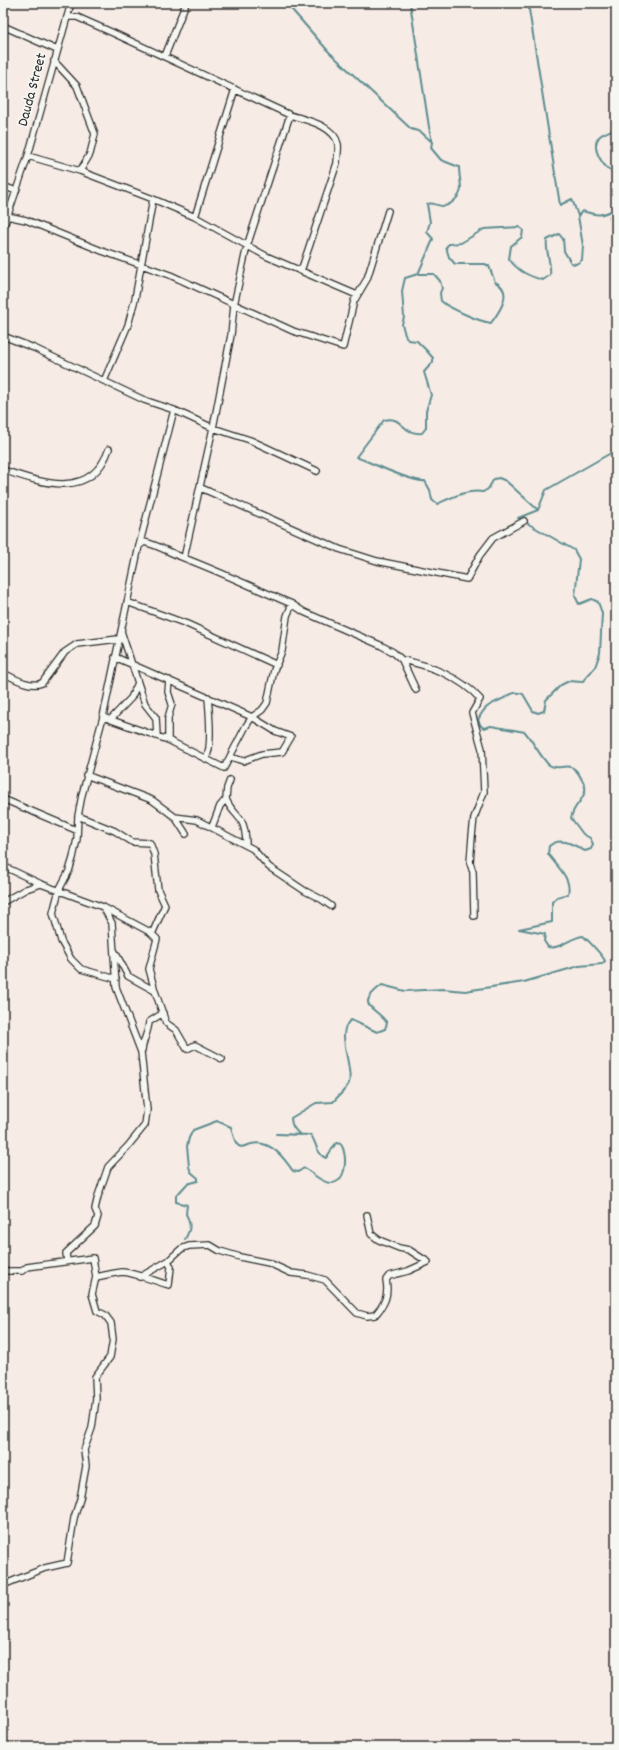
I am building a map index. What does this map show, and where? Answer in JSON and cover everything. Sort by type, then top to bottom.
[{"type":"street","name":"Dauda Street","points":[[3,229],[28,156],[71,3]]},
{"type":"street","points":[[165,56],[186,3]]},
{"type":"street","points":[[67,17],[77,17],[165,56],[290,115],[319,125],[336,138],[338,144],[337,163],[301,271]]},
{"type":"street","points":[[3,26],[57,50]]},
{"type":"street","points":[[54,61],[77,86],[96,134],[90,154],[80,172]]},
{"type":"street","points":[[195,217],[235,89]]},
{"type":"street","points":[[184,558],[201,488],[230,335],[234,305],[247,246],[290,115]]},
{"type":"street","points":[[28,156],[80,172],[153,199],[195,217],[247,246],[357,295]]},
{"type":"street","points":[[3,186],[16,191]]},
{"type":"street","points":[[104,381],[128,325],[142,265],[153,199]]},
{"type":"street","points":[[7,216],[26,220],[102,252],[142,265],[204,290],[234,305],[311,338],[343,347],[357,295],[367,279],[388,211]]},
{"type":"street","points":[[3,336],[34,348],[144,400],[174,410],[213,428],[250,440],[317,471]]},
{"type":"street","points":[[116,979],[81,968],[71,959],[61,941],[53,913],[59,890],[69,871],[77,839],[76,830],[86,775],[103,717],[118,639],[139,546],[174,410]]},
{"type":"street","points":[[3,470],[31,479],[66,484],[91,477],[100,468],[109,450]]},
{"type":"street","points":[[201,488],[339,549],[377,561],[467,579],[480,555],[494,538],[524,521]]},
{"type":"street","points":[[139,546],[144,542],[153,544],[184,558],[217,570],[292,604],[317,618],[380,645],[402,660],[418,663],[439,672],[473,691],[480,699],[472,713],[482,749],[484,792],[474,818],[472,836],[470,863],[473,872],[474,916]]},
{"type":"street","points":[[127,602],[187,624],[277,664]]},
{"type":"street","points":[[103,717],[168,740],[224,768],[252,717],[262,710],[267,703],[274,670],[282,651],[287,616],[292,604]]},
{"type":"street","points":[[121,629],[145,704],[156,718],[157,736]]},
{"type":"street","points":[[3,673],[18,680],[38,685],[42,683],[65,652],[77,644],[118,639]]},
{"type":"street","points":[[115,657],[208,697],[252,717],[274,731],[291,737],[282,752],[262,754],[243,761],[231,757]]},
{"type":"street","points":[[402,660],[416,690]]},
{"type":"street","points":[[168,740],[168,718],[172,704],[168,692],[169,680]]},
{"type":"street","points":[[111,719],[131,698],[138,683]]},
{"type":"street","points":[[206,758],[209,753],[210,737],[208,697]]},
{"type":"street","points":[[86,775],[152,800],[175,817],[186,834]]},
{"type":"street","points":[[230,780],[227,788],[226,799],[231,810],[242,821],[246,836],[246,845]]},
{"type":"street","points":[[3,799],[76,830]]},
{"type":"street","points":[[212,827],[220,806],[226,799]]},
{"type":"street","points":[[78,816],[115,831],[132,842],[150,843],[154,854],[158,890],[165,906],[152,934]]},
{"type":"street","points":[[175,817],[197,820],[246,845],[253,849],[269,867],[331,906]]},
{"type":"street","points":[[3,866],[41,884],[103,907],[152,934],[157,939],[149,968],[166,1022],[176,1030],[187,1049],[195,1045],[222,1059]]},
{"type":"street","points":[[3,902],[26,889],[41,884]]},
{"type":"street","points":[[103,907],[112,923],[116,987],[142,1052]]},
{"type":"street","points":[[114,950],[128,976],[155,991]]},
{"type":"street","points":[[67,1261],[66,1253],[95,1226],[98,1216],[95,1209],[108,1167],[145,1125],[147,1110],[142,1052],[143,1041],[148,1036],[149,1022],[164,1013]]},
{"type":"street","points":[[140,1277],[168,1260],[181,1249],[189,1246],[210,1245],[220,1251],[240,1258],[269,1263],[291,1273],[298,1273],[325,1280],[357,1313],[368,1316],[375,1315],[381,1309],[387,1296],[388,1291],[386,1280],[389,1276],[408,1271],[428,1262],[409,1250],[379,1240],[371,1234],[367,1215]]},
{"type":"street","points":[[3,1585],[45,1568],[67,1563],[86,1466],[84,1450],[92,1428],[96,1400],[95,1377],[110,1356],[113,1339],[111,1323],[105,1315],[97,1311],[92,1294],[96,1277],[93,1258],[27,1267],[22,1271],[8,1271]]},
{"type":"street","points":[[96,1277],[123,1272],[169,1285],[171,1267],[168,1260]]},
{"type":"waterway","points":[[286,3],[329,52],[411,129],[421,132],[432,142],[431,148],[441,160],[459,167],[461,189],[457,198],[446,206],[431,203],[427,204],[430,222],[427,232],[433,239],[418,274]]},
{"type":"waterway","points":[[410,3],[432,142]]},
{"type":"waterway","points":[[528,3],[560,205],[572,199],[578,216]]},
{"type":"waterway","points":[[616,128],[600,136],[596,147],[603,163],[607,168],[616,173]]},
{"type":"waterway","points":[[185,1239],[190,1226],[186,1214],[187,1205],[176,1202],[176,1196],[187,1184],[198,1181],[198,1178],[191,1172],[189,1167],[187,1146],[193,1130],[217,1121],[231,1127],[234,1138],[239,1146],[242,1147],[256,1143],[268,1146],[277,1151],[293,1171],[298,1172],[304,1168],[319,1179],[329,1183],[335,1182],[343,1174],[345,1155],[341,1144],[336,1143],[326,1158],[319,1151],[311,1135],[276,1134],[301,1135],[299,1133],[297,1132],[294,1128],[291,1118],[316,1103],[333,1102],[346,1088],[349,1083],[350,1076],[344,1041],[346,1025],[351,1020],[377,1032],[385,1029],[387,1023],[370,1006],[368,1002],[373,992],[382,985],[405,991],[443,989],[465,991],[524,982],[579,966],[602,964],[605,961],[599,952],[583,936],[557,947],[548,947],[544,941],[545,934],[519,929],[552,922],[552,902],[557,897],[568,894],[568,883],[563,873],[548,854],[549,846],[558,842],[567,842],[585,851],[591,849],[593,844],[590,838],[583,834],[571,818],[572,813],[584,795],[585,788],[583,782],[574,769],[566,766],[553,767],[549,765],[525,732],[491,726],[484,728],[478,720],[482,712],[487,707],[511,694],[516,693],[523,694],[533,711],[538,713],[544,711],[546,700],[561,685],[569,681],[582,682],[595,667],[600,653],[602,613],[598,602],[592,599],[579,604],[575,596],[579,559],[574,550],[518,518],[538,510],[506,481],[499,478],[494,479],[488,489],[483,492],[477,491],[465,493],[437,504],[432,500],[430,490],[425,481],[419,481],[402,476],[356,457],[384,420],[395,420],[415,433],[422,433],[426,428],[426,411],[431,395],[424,372],[433,362],[433,358],[417,341],[408,340],[405,335],[402,324],[404,317],[402,291],[405,278],[418,274],[434,274],[440,281],[442,288],[440,293],[441,301],[465,314],[491,323],[504,301],[504,291],[501,286],[495,282],[489,266],[485,264],[455,264],[449,257],[446,247],[449,244],[461,243],[484,229],[519,227],[523,230],[522,237],[511,246],[509,259],[516,267],[524,272],[543,280],[550,275],[547,240],[559,234],[563,239],[564,251],[571,263],[576,264],[582,260],[583,246],[578,216],[582,211],[592,214],[599,214],[616,209]]},
{"type":"waterway","points":[[538,510],[546,490],[616,450]]}]
